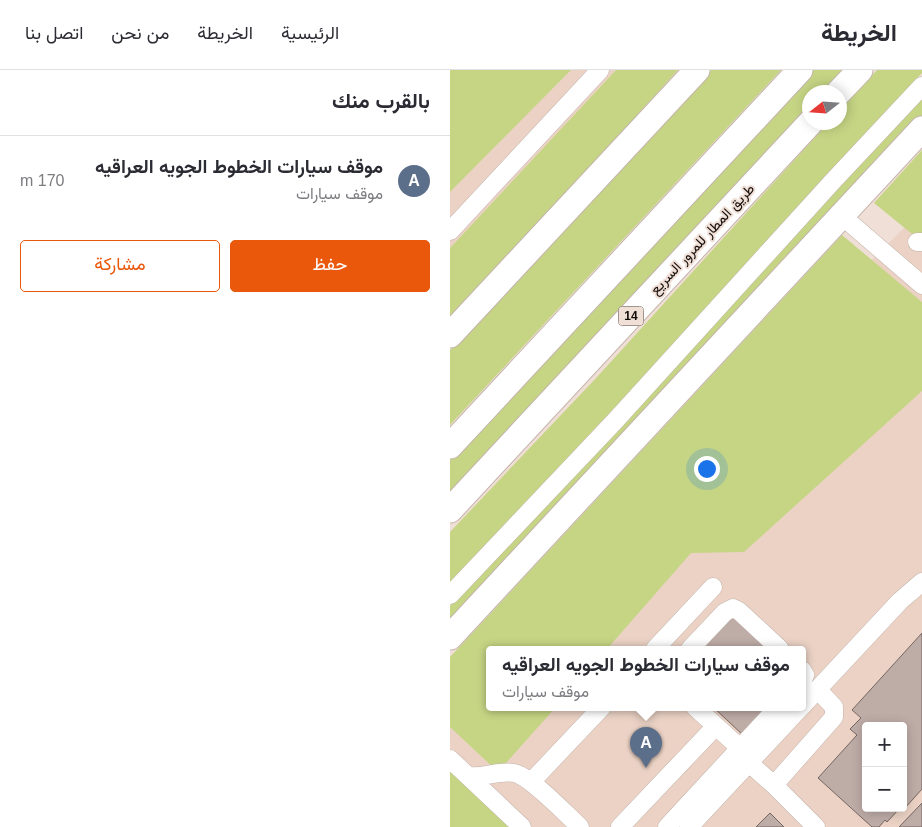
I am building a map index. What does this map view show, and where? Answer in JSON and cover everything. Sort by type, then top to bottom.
[{"type":"highway","points":[[450,335],[697,70]]},
{"type":"highway","points":[[450,446],[800,70]]},
{"type":"highway","points":[[846,85],[860,70]]},
{"type":"highway","points":[[450,637],[922,129]]},
{"type":"highway","name":"طريق المطار للمرور السريع","points":[[450,510],[804,130]]},
{"type":"lane","points":[[450,231],[600,70]]},
{"type":"lane","points":[[450,594],[615,421],[922,86]]},
{"type":"lane","points":[[846,211],[922,270]]},
{"type":"lane","points":[[846,211],[922,285]]},
{"type":"lane","points":[[774,785],[834,716],[834,707],[810,685],[922,582]]},
{"type":"lane","points":[[659,646],[713,587]]},
{"type":"lane","points":[[693,646],[725,612],[733,608],[777,646]]},
{"type":"lane","points":[[531,782],[598,711]]},
{"type":"lane","points":[[699,711],[740,748]]},
{"type":"lane","points":[[668,827],[774,711]]},
{"type":"lane","points":[[689,827],[797,711]]},
{"type":"lane","points":[[625,825],[716,726]]},
{"type":"lane","points":[[450,759],[522,827]]},
{"type":"lane","points":[[749,763],[816,827]]},
{"type":"lane","points":[[468,776],[507,772],[522,775],[580,827]]},
{"type":"shaded area","points":[[450,70],[616,70],[450,248]]},
{"type":"shaded area","points":[[922,210],[922,827],[450,827],[450,719],[486,708],[486,711],[806,711],[806,646],[517,646],[840,290]]},
{"type":"green space","points":[[450,70],[571,70],[450,192]]},
{"type":"green space","points":[[616,70],[678,70],[593,164],[450,316],[450,248]]},
{"type":"green space","points":[[711,70],[781,70],[450,425],[450,350]]},
{"type":"green space","points":[[813,70],[849,70],[834,85],[802,85],[802,118],[450,493],[450,459]]},
{"type":"green space","points":[[877,70],[922,70],[922,73],[450,584],[450,532],[597,377],[822,130],[847,130],[847,102]]},
{"type":"green space","points":[[922,96],[922,116],[450,621],[450,606]]},
{"type":"green space","points":[[922,150],[922,242],[874,203]]},
{"type":"green space","points":[[842,235],[922,302],[922,391],[744,552],[691,553],[610,646],[486,646],[486,711],[552,711],[498,772],[450,727],[450,657]]},
{"type":"green space","points":[[450,769],[512,827],[450,827]]},
{"type":"building","points":[[737,611],[776,646],[705,646]]},
{"type":"building","points":[[922,633],[922,789],[907,806],[907,722],[862,722],[862,812],[896,812],[879,827],[872,827],[818,778],[857,735],[850,729],[861,718],[852,710]]},
{"type":"building","points":[[717,711],[767,711],[744,736]]},
{"type":"building","points":[[922,803],[922,827],[899,827]]},
{"type":"building","points":[[770,813],[784,827],[756,827]]},
{"type":"place","name":"موقف سيارات الخطوط الجويه العراقيه","points":[[646,768]]}]
